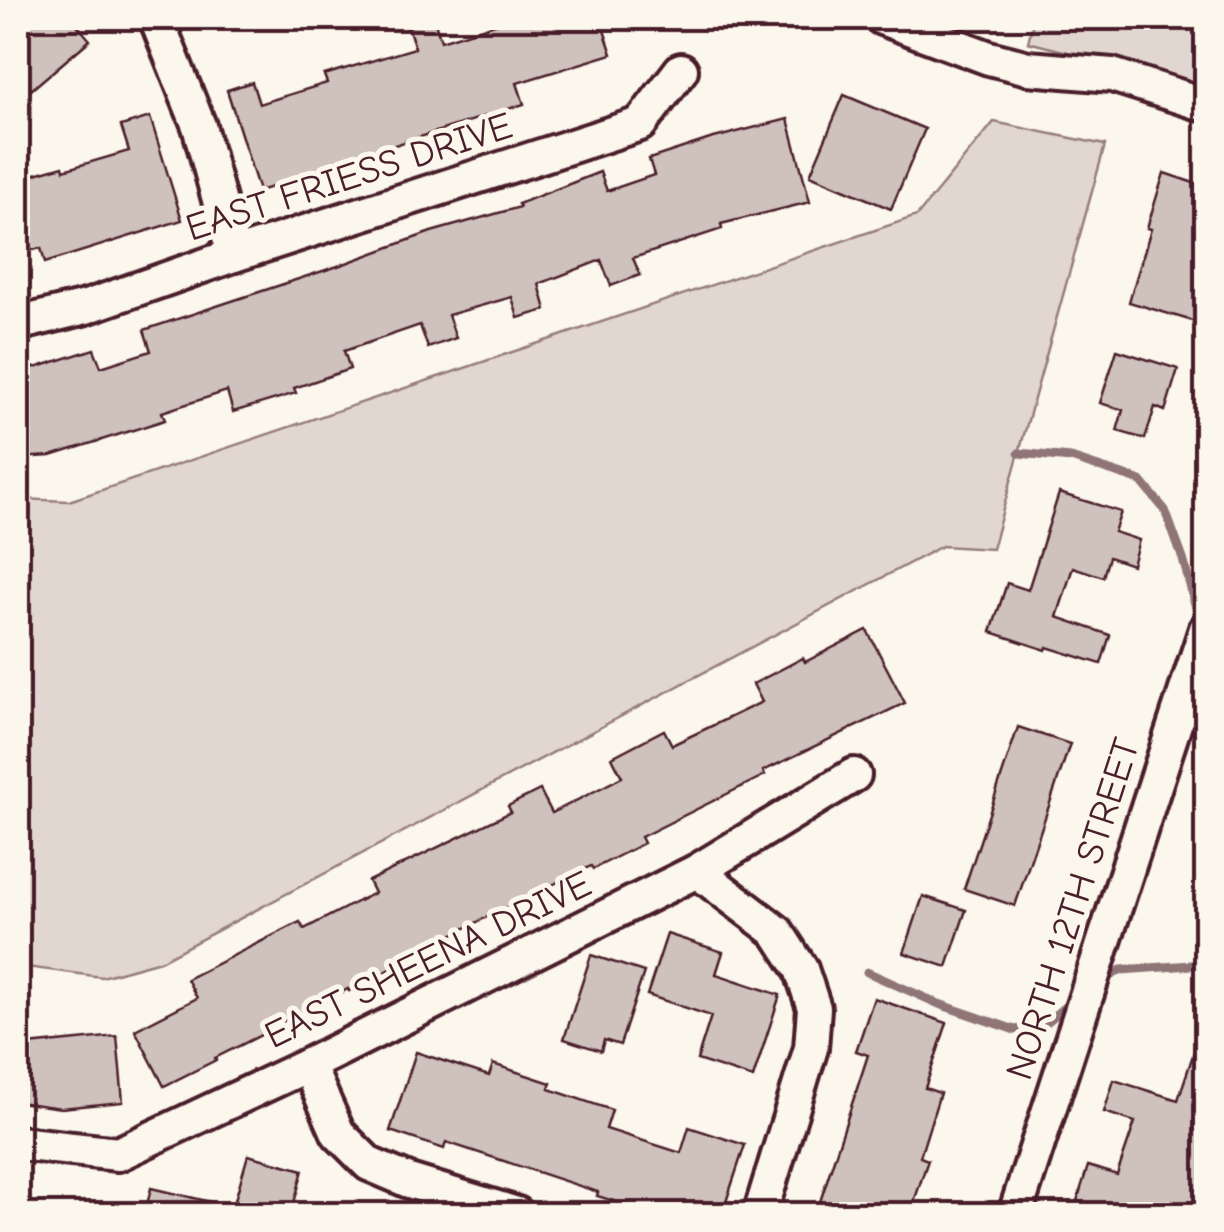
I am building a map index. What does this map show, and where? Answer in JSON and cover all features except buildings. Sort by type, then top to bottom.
[{"type":"street","points":[[156,18],[198,126],[234,255]]},
{"type":"street","points":[[882,18],[990,58],[1028,68],[1112,76],[1206,105]]},
{"type":"street","name":"EAST FRIESS DRIVE","points":[[18,322],[86,307],[640,124],[681,70]]},
{"type":"street","name":"NORTH 12TH STREET","points":[[1015,1214],[1206,628]]},
{"type":"street","name":"EAST SHEENA DRIVE","points":[[18,1143],[118,1154],[308,1065],[697,871],[854,775]]},
{"type":"street","points":[[697,871],[777,932],[801,970],[814,1008],[811,1048],[760,1214]]},
{"type":"street","points":[[308,1065],[338,1134],[369,1164],[409,1181],[517,1214]]},
{"type":"shaded area","points":[[1034,18],[1206,18],[1206,87],[1028,42]]},
{"type":"shaded area","points":[[994,122],[1105,145],[992,549],[942,546],[160,961],[102,977],[18,966],[18,499],[69,501],[917,216]]},
{"type":"waterway","points":[[1019,453],[1071,458],[1141,481],[1165,510],[1200,623]]},
{"type":"waterway","points":[[1102,980],[1121,970],[1206,964]]},
{"type":"waterway","points":[[867,972],[939,1004],[1015,1030],[1042,1026],[1073,1000]]}]
